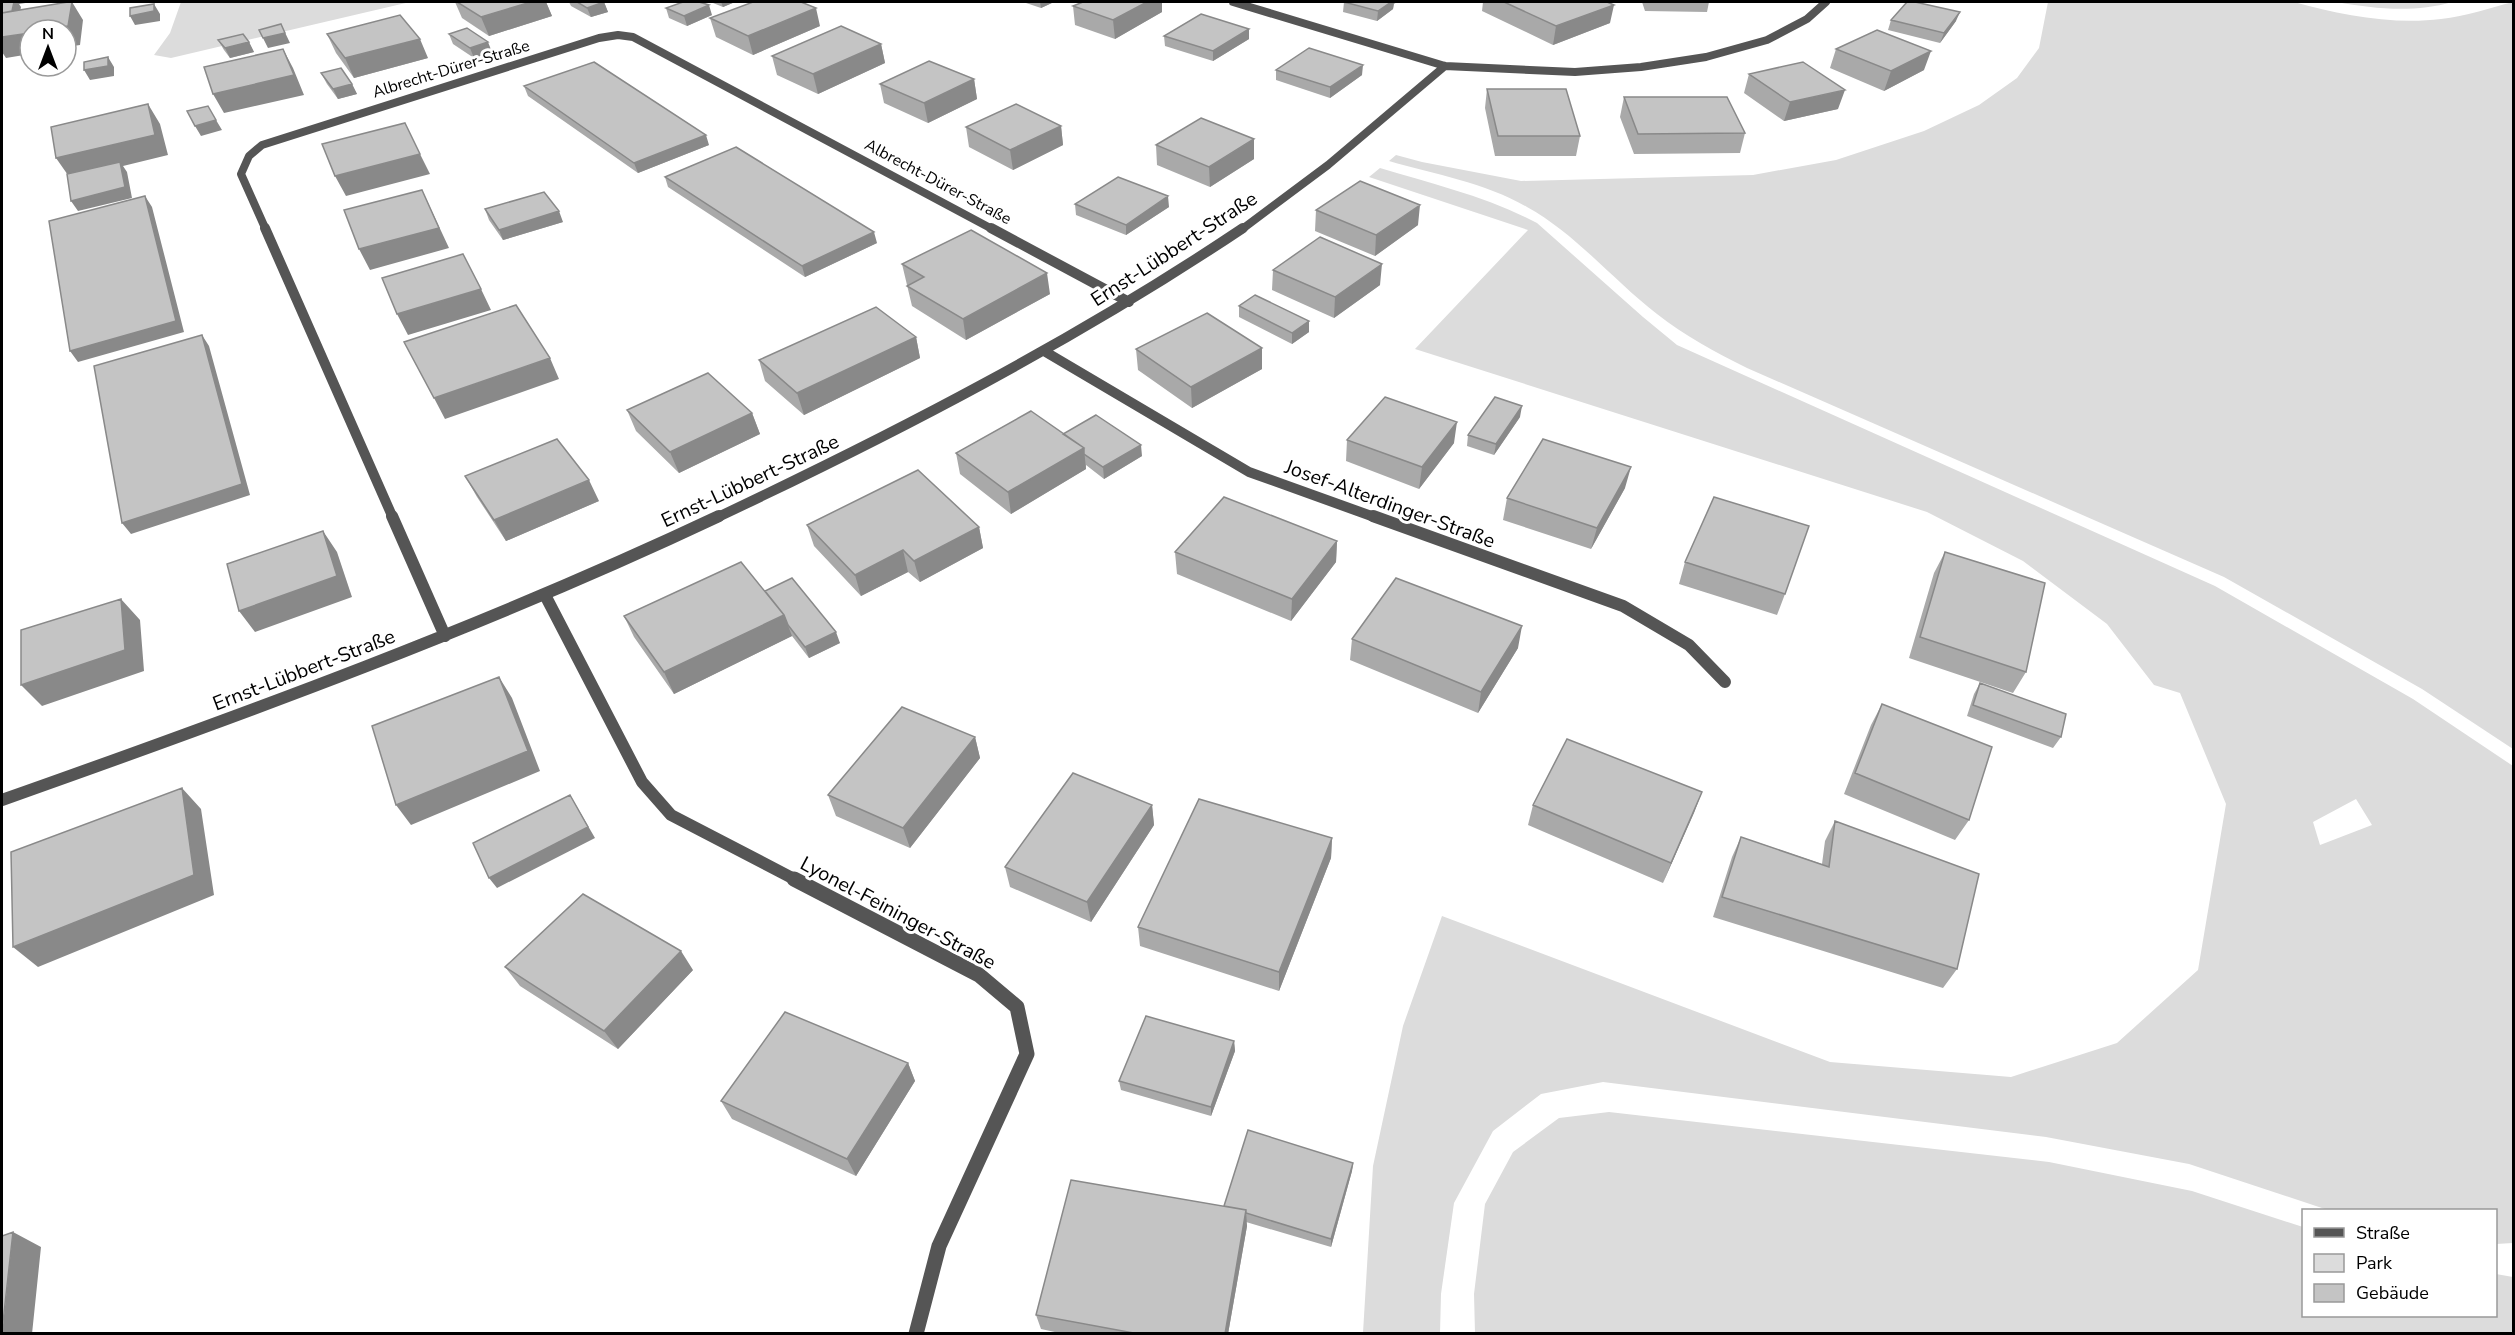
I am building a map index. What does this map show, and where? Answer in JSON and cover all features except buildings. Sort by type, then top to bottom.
[{"type":"street","points":[[1233,2],[1445,66],[1575,72],[1641,68],[1706,57],[1767,40],[1807,19],[1826,2]]},
{"type":"street","points":[[1251,7],[1259,2]]},
{"type":"street","name":"Albrecht-Dürer-Straße","points":[[446,636],[241,174],[243,160],[253,149],[275,139],[450,87],[599,38],[618,35],[633,37],[1129,302]]},
{"type":"street","name":"Ernst-Lübbert-Straße","points":[[2,800],[211,725],[446,636],[544,595],[748,503],[905,427],[1129,302],[1256,220],[1341,155],[1445,66]]},
{"type":"street","name":"Josef-Alterdinger-Straße","points":[[1044,351],[1249,472],[1623,606],[1689,645],[1725,682]]},
{"type":"street","name":"Lyonel-Feininger-Straße","points":[[544,595],[642,782],[671,814],[979,975],[1017,1006],[1027,1054],[939,1246],[915,1334]]},
{"type":"green space","points":[[181,2],[410,2],[171,58],[154,55],[170,33]]},
{"type":"green space","points":[[2048,2],[2294,2],[2348,15],[2386,20],[2423,21],[2469,14],[2513,2],[2513,749],[2422,689],[2224,577],[1747,368],[1712,350],[1657,314],[1562,230],[1527,207],[1477,185],[1389,161],[1396,155],[1521,181],[1753,175],[1836,160],[1924,131],[1979,105],[2017,78],[2039,48]]},
{"type":"green space","points":[[2337,2],[2452,2],[2424,8],[2394,9]]},
{"type":"green space","points":[[1380,168],[1480,198],[1537,223],[1677,345],[2215,586],[2413,699],[2513,766],[2513,1243],[2497,1244],[2497,1209],[2325,1209],[2189,1164],[2046,1137],[1603,1082],[1541,1094],[1493,1131],[1454,1203],[1441,1294],[1440,1333],[1363,1333],[1373,1166],[1403,1026],[1442,916],[1830,1062],[2011,1077],[2117,1043],[2198,970],[2226,804],[2180,693],[2154,685],[2107,624],[2023,561],[1927,512],[1415,349],[1528,230],[1369,177]],"holes":[[[2356,799],[2372,825],[2320,845],[2313,822]]]},
{"type":"green space","points":[[1609,1112],[2049,1162],[2192,1191],[2302,1227],[2302,1317],[2497,1317],[2497,1274],[2513,1277],[2513,1333],[1475,1333],[1474,1294],[1485,1204],[1513,1152],[1559,1118]]}]
